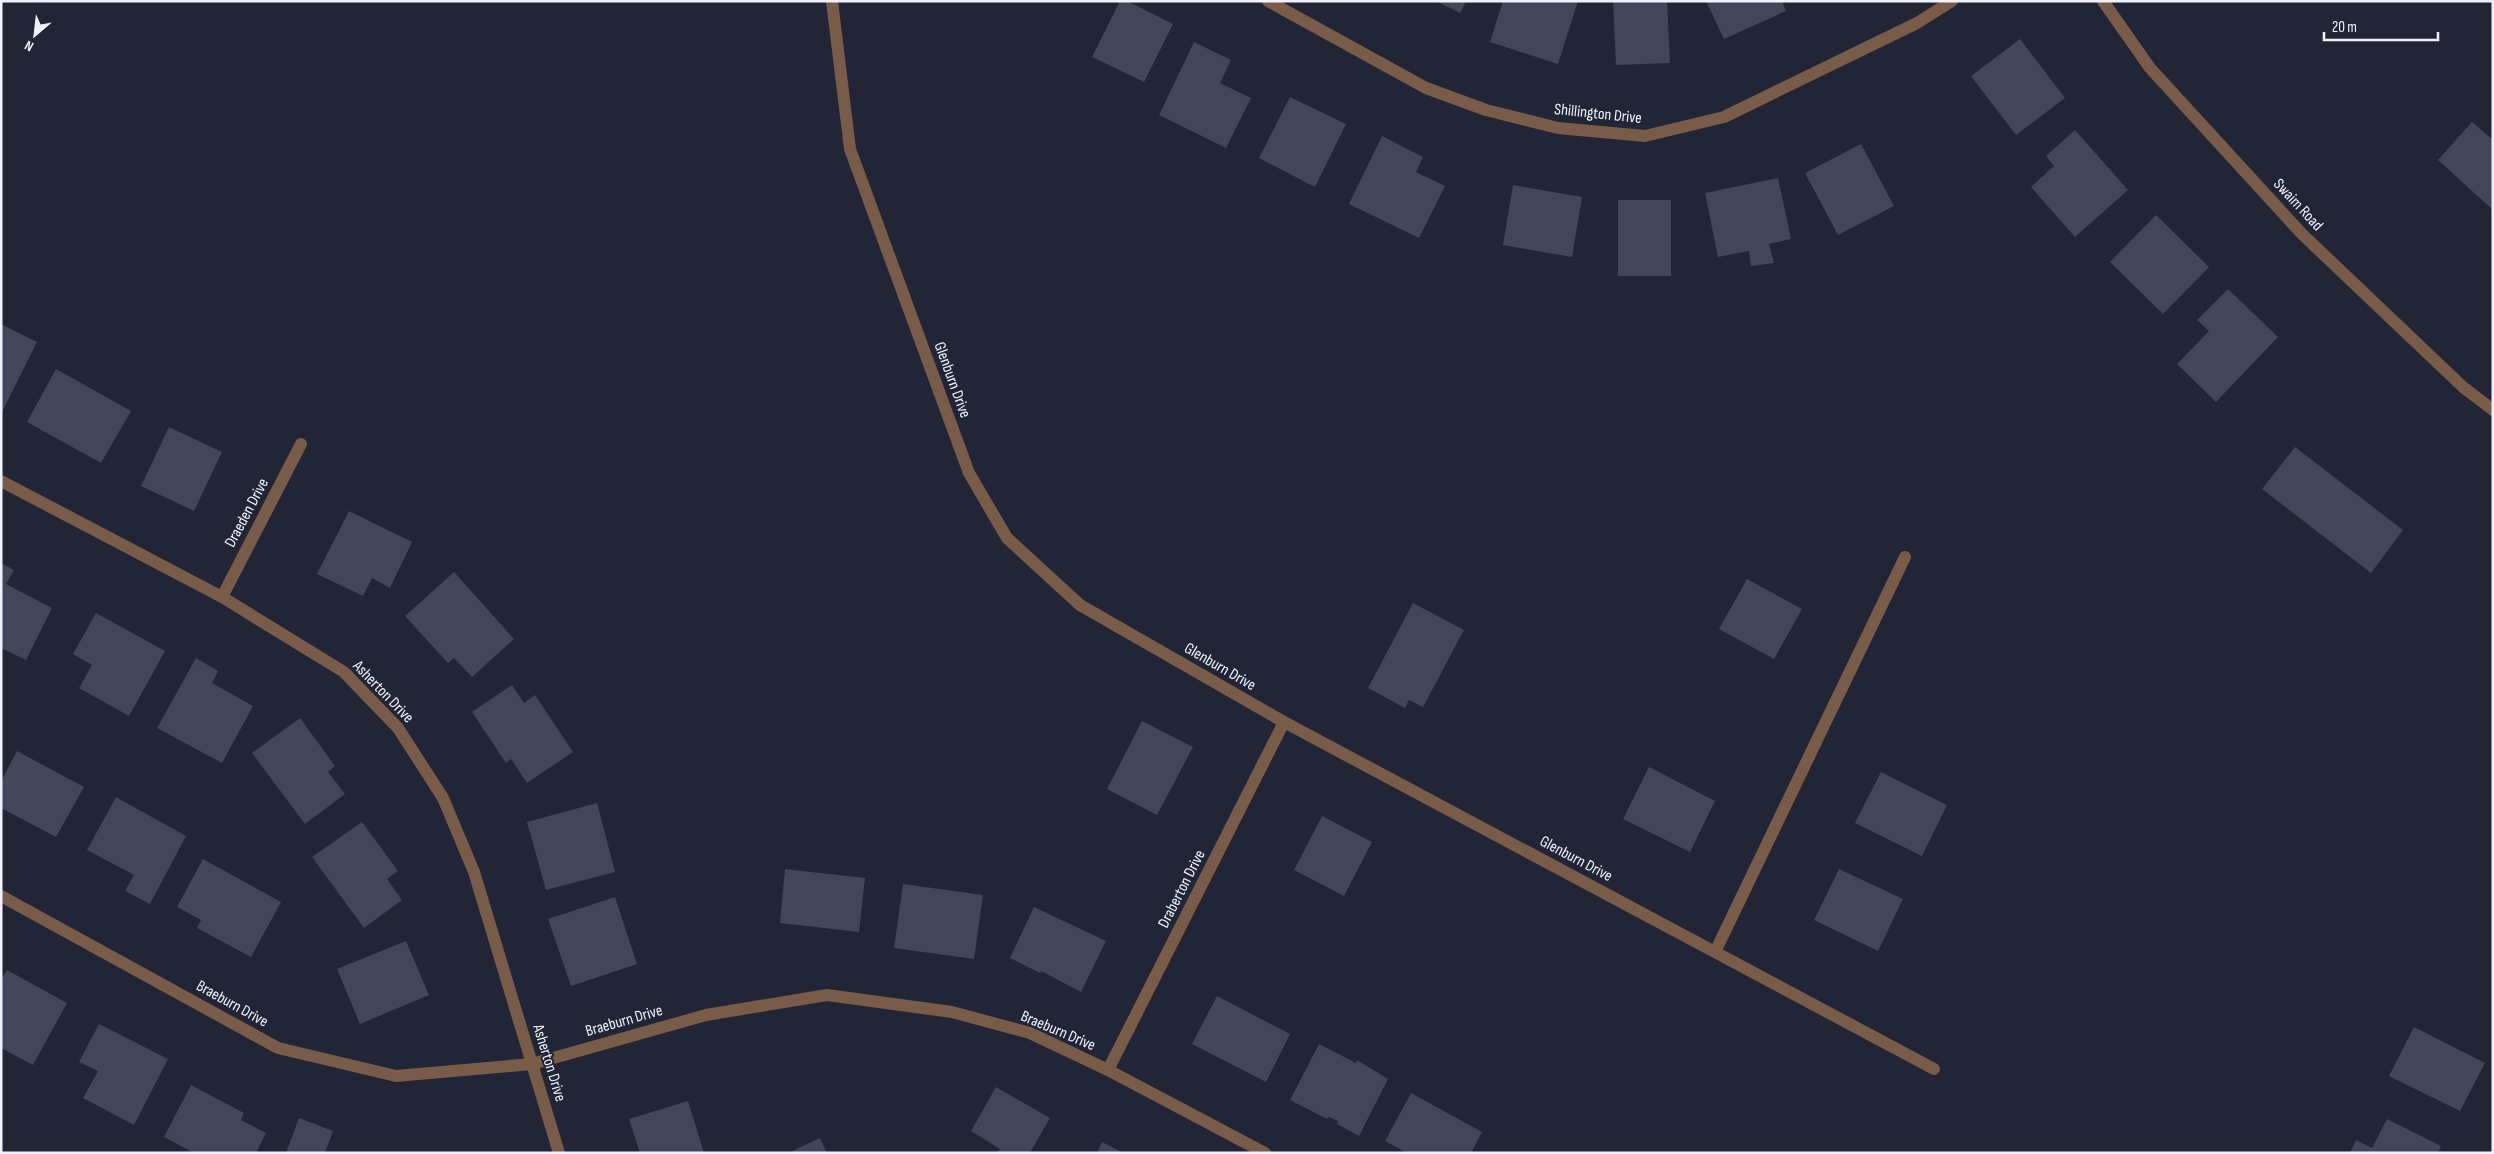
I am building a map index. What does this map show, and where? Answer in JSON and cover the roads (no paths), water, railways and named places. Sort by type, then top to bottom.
[{"type":"street","name":"Glenburn Drive","points":[[832,1],[850,149],[969,474],[1007,538],[1080,606],[1284,722],[1934,1070]]},
{"type":"street","name":"Shillington Drive","points":[[1268,1],[1426,88],[1486,110],[1558,128],[1645,136],[1724,116],[1917,23],[1952,1]]},
{"type":"street","name":"Swaim Road","points":[[2103,1],[2150,68],[2302,234],[2463,387],[2493,410]]},
{"type":"street","name":"Draeden Drive","points":[[222,597],[301,444]]},
{"type":"street","name":"Asherton Drive","points":[[1,480],[222,597],[344,672],[398,728],[443,798],[474,872],[559,1153]]},
{"type":"street","points":[[1715,952],[1905,557]]},
{"type":"street","name":"Draberton Drive","points":[[1108,1070],[1284,722]]},
{"type":"street","name":"Braeburn Drive","points":[[1,896],[278,1048],[396,1076],[532,1064],[706,1015],[827,996],[952,1012],[1030,1033],[1108,1070],[1265,1153]]}]
